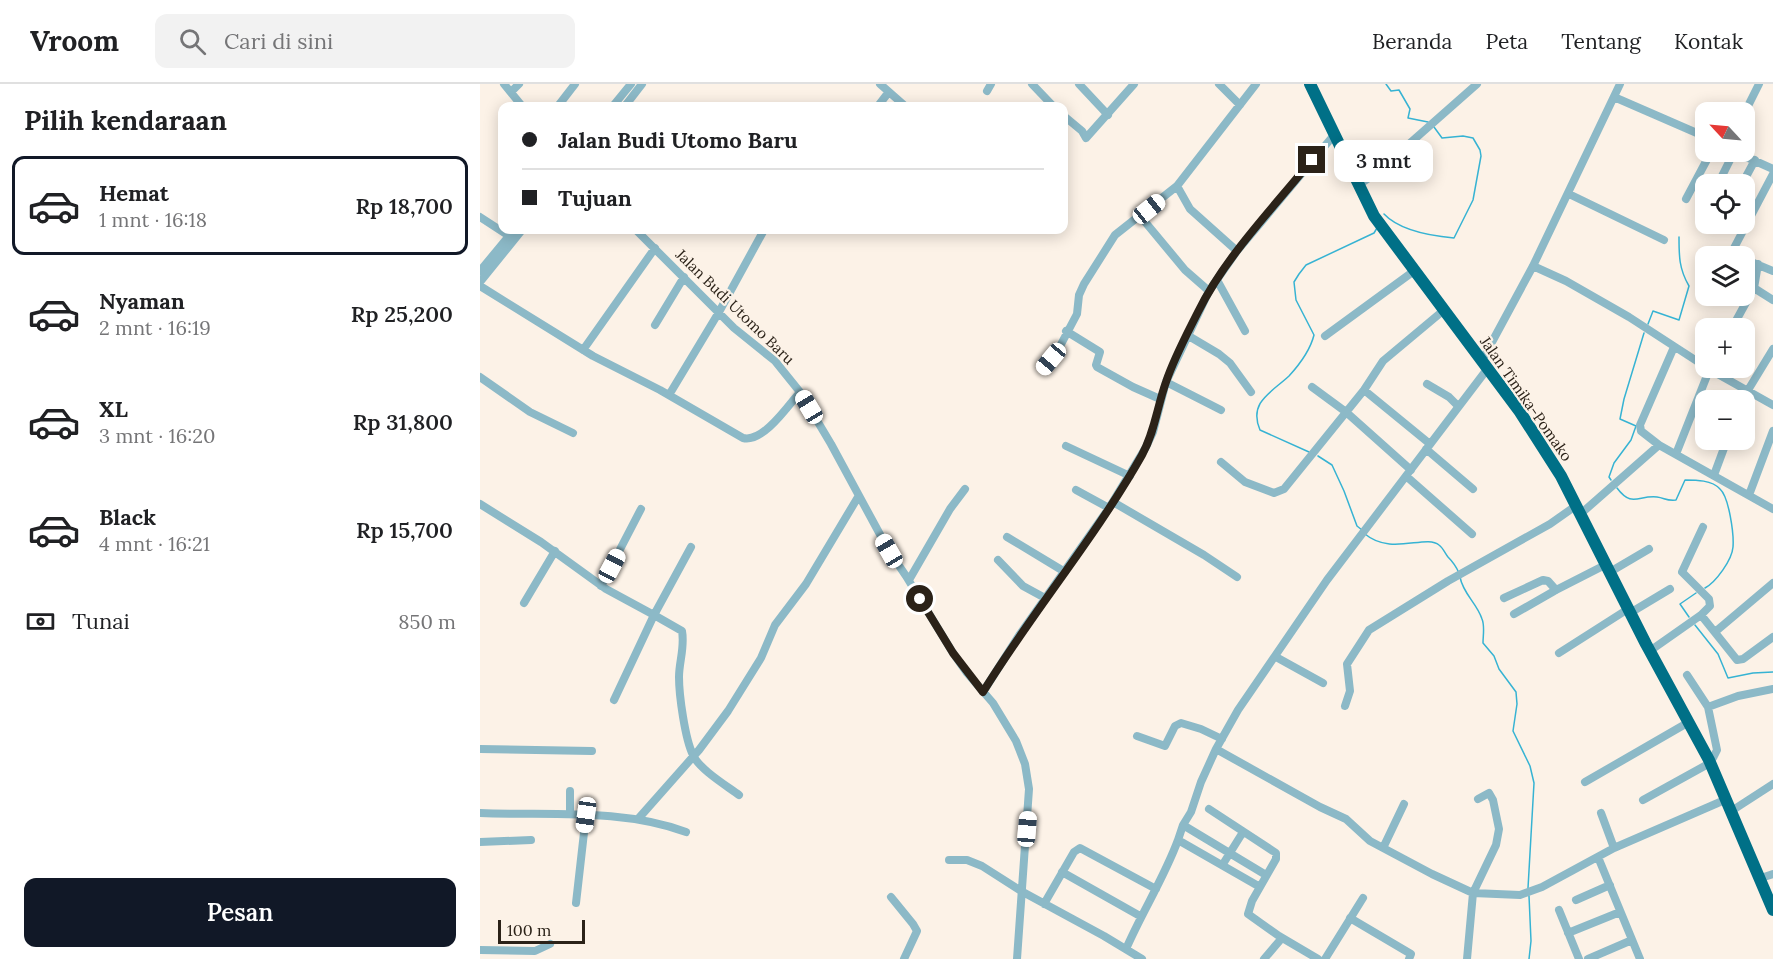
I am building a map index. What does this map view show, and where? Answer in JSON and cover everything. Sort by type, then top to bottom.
[{"type":"highway","name":"Jalan Timika-Pomako","points":[[1310,84],[1374,216],[1444,310],[1486,361]]},
{"type":"highway","name":"Jalan Timika-Pomako","points":[[1317,84],[1363,182],[1392,231],[1486,361],[1581,508],[1689,722],[1712,760],[1727,799],[1747,839]]},
{"type":"highway","name":"Jalan Timika-Pomako","points":[[1631,609],[1654,648],[1712,760],[1736,808],[1747,839]]},
{"type":"highway","points":[[1747,839],[1769,876],[1773,897]]},
{"type":"highway","points":[[1747,839],[1773,910]]},
{"type":"street","points":[[504,84],[519,102]]},
{"type":"street","points":[[511,92],[519,84]]},
{"type":"street","points":[[561,102],[575,84]]},
{"type":"street","points":[[616,102],[631,84]]},
{"type":"street","points":[[628,102],[642,84]]},
{"type":"street","points":[[880,84],[900,102]]},
{"type":"street","points":[[1032,84],[1049,102]]},
{"type":"street","points":[[1079,84],[1108,115]]},
{"type":"street","points":[[1068,120],[1086,138],[1134,84]]},
{"type":"street","points":[[1219,84],[1240,105]]},
{"type":"street","points":[[1043,368],[1058,350],[1077,314],[1084,284],[1115,235],[1141,217],[1177,186],[1256,84]]},
{"type":"street","points":[[1363,182],[1477,84]]},
{"type":"street","points":[[1126,950],[1140,916],[1156,889],[1183,825],[1191,812],[1216,748],[1236,712],[1276,657],[1318,592],[1458,406],[1486,361],[1569,194],[1620,84]]},
{"type":"street","points":[[1750,102],[1759,84]]},
{"type":"street","points":[[881,102],[888,93]]},
{"type":"street","points":[[1614,97],[1695,132]]},
{"type":"street","points":[[983,692],[1020,633],[1065,572],[1130,476],[1150,438],[1166,382],[1209,291],[1237,251],[1334,135]]},
{"type":"street","points":[[1755,160],[1773,169]]},
{"type":"street","points":[[1686,200],[1705,162]]},
{"type":"street","points":[[1735,246],[1773,174]]},
{"type":"street","points":[[1177,186],[1190,209],[1237,251]]},
{"type":"street","points":[[1569,194],[1664,240]]},
{"type":"street","points":[[480,217],[498,226]]},
{"type":"street","points":[[1141,217],[1185,270],[1209,291]]},
{"type":"street","points":[[511,234],[480,284],[583,350],[749,439],[762,433],[800,392]]},
{"type":"street","points":[[480,272],[483,262],[497,255],[518,234]]},
{"type":"street","name":"Jalan Budi Utomo Baru","points":[[640,234],[734,328],[775,361],[800,392],[889,551],[953,653],[993,703],[1016,741],[1025,764],[1029,789],[1017,959]]},
{"type":"street","points":[[669,395],[719,312],[762,234]]},
{"type":"street","points":[[583,350],[655,248]]},
{"type":"street","points":[[1755,263],[1773,271]]},
{"type":"street","points":[[1755,282],[1758,264]]},
{"type":"street","points":[[1533,266],[1629,317],[1695,360]]},
{"type":"street","points":[[1325,336],[1414,271]]},
{"type":"street","points":[[655,325],[684,277]]},
{"type":"street","points":[[1217,280],[1245,331]]},
{"type":"street","points":[[1755,289],[1773,300]]},
{"type":"street","points":[[1221,462],[1245,482],[1274,493],[1290,483],[1389,355],[1444,310]]},
{"type":"street","points":[[1066,331],[1100,352],[1097,367],[1160,399]]},
{"type":"street","points":[[1187,335],[1230,363],[1251,392]]},
{"type":"street","points":[[1674,347],[1640,425],[1641,431],[1659,445],[1773,509]]},
{"type":"street","points":[[1748,390],[1773,349]]},
{"type":"street","points":[[480,377],[530,411],[573,433]]},
{"type":"street","points":[[1676,454],[1704,378]]},
{"type":"street","points":[[1724,378],[1744,390]]},
{"type":"street","points":[[1166,382],[1221,410]]},
{"type":"street","points":[[1427,384],[1449,397],[1458,406]]},
{"type":"street","points":[[1312,387],[1347,412],[1472,534]]},
{"type":"street","points":[[1364,390],[1473,489]]},
{"type":"street","points":[[1755,396],[1773,405]]},
{"type":"street","points":[[1749,495],[1773,431]]},
{"type":"street","points":[[1345,706],[1350,691],[1347,664],[1365,634],[1448,580],[1581,508],[1659,445]]},
{"type":"street","points":[[1066,446],[1130,476]]},
{"type":"street","points":[[1714,475],[1723,450]]},
{"type":"street","points":[[909,580],[950,509],[965,489]]},
{"type":"street","points":[[1076,490],[1111,505],[1204,555],[1237,577]]},
{"type":"street","points":[[638,819],[709,738],[748,681],[775,625],[806,584],[858,497]]},
{"type":"street","points":[[480,504],[555,551],[601,586],[682,631],[683,647],[679,680],[686,730],[693,756],[739,795]]},
{"type":"street","points":[[601,586],[641,509]]},
{"type":"street","points":[[1654,648],[1708,609],[1710,602],[1683,574],[1682,569],[1703,527]]},
{"type":"street","points":[[1007,537],[1065,572]]},
{"type":"street","points":[[614,700],[654,615],[691,547]]},
{"type":"street","points":[[1514,614],[1556,590],[1649,549]]},
{"type":"street","points":[[524,603],[555,551]]},
{"type":"street","points":[[998,560],[1023,586],[1045,598]]},
{"type":"street","points":[[1504,598],[1543,580],[1548,581],[1556,590]]},
{"type":"street","points":[[1715,632],[1773,583]]},
{"type":"street","points":[[1559,653],[1631,609],[1670,589]]},
{"type":"street","points":[[1701,615],[1737,660],[1743,659],[1773,637]]},
{"type":"street","points":[[1276,657],[1323,683]]},
{"type":"street","points":[[1643,800],[1712,760],[1717,750],[1708,707],[1687,675]]},
{"type":"street","points":[[1708,707],[1738,696],[1773,689]]},
{"type":"street","points":[[1585,782],[1689,722]]},
{"type":"street","points":[[1137,736],[1165,746],[1175,726],[1181,723],[1222,739]]},
{"type":"street","points":[[1216,748],[1320,807],[1346,819],[1364,837],[1383,848],[1473,893],[1520,896],[1614,848],[1727,799]]},
{"type":"street","points":[[480,749],[592,751]]},
{"type":"street","points":[[1736,808],[1773,784]]},
{"type":"street","points":[[570,791],[570,814]]},
{"type":"street","points":[[1467,959],[1473,893],[1496,845],[1499,829],[1493,800],[1489,793],[1478,799]]},
{"type":"street","points":[[1383,848],[1404,804]]},
{"type":"street","points":[[1209,809],[1276,853],[1276,859],[1248,910],[1248,914],[1282,938],[1318,959]]},
{"type":"street","points":[[480,813],[570,814],[638,819],[657,822],[686,832]]},
{"type":"street","points":[[1601,813],[1614,848]]},
{"type":"street","points":[[576,903],[586,815]]},
{"type":"street","points":[[1183,825],[1266,875]]},
{"type":"street","points":[[1223,864],[1243,832]]},
{"type":"street","points":[[480,842],[531,840]]},
{"type":"street","points":[[1178,840],[1260,887]]},
{"type":"street","points":[[1044,903],[1078,848],[1156,889]]},
{"type":"street","points":[[1598,857],[1640,959]]},
{"type":"street","points":[[949,860],[973,862],[1142,959]]},
{"type":"street","points":[[1062,872],[1140,916]]},
{"type":"street","points":[[1576,900],[1610,885]]},
{"type":"street","points":[[891,897],[917,931],[904,959]]},
{"type":"street","points":[[1325,959],[1363,898]]},
{"type":"street","points":[[1559,910],[1579,959]]},
{"type":"street","points":[[1568,933],[1620,912]]},
{"type":"street","points":[[1350,918],[1411,954],[1409,959]]},
{"type":"street","points":[[1264,959],[1282,938]]},
{"type":"street","points":[[1588,959],[1632,940]]},
{"type":"street","points":[[480,950],[536,951],[550,944]]},
{"type":"waterway","points":[[1386,84],[1391,91],[1399,90],[1410,109],[1408,118],[1428,122]]},
{"type":"waterway","points":[[1384,214],[1407,229],[1454,238],[1473,200],[1481,156],[1480,150],[1473,138],[1463,136],[1442,138],[1434,127]]},
{"type":"waterway","points":[[1309,452],[1260,430],[1257,420],[1259,405],[1297,367],[1314,335],[1296,300],[1294,282],[1306,265],[1374,233],[1377,228]]},
{"type":"waterway","points":[[1648,324],[1653,311],[1679,320],[1689,286],[1680,262],[1679,237]]},
{"type":"waterway","points":[[1611,480],[1609,477],[1614,463],[1631,440],[1636,426],[1620,419],[1644,333]]},
{"type":"waterway","points":[[1318,456],[1332,465],[1357,526],[1362,530]]},
{"type":"waterway","points":[[1617,488],[1631,499],[1657,497],[1668,500],[1676,500],[1685,480],[1708,482],[1720,489],[1728,507],[1733,547],[1723,570],[1705,588]]},
{"type":"waterway","points":[[1365,534],[1386,543],[1433,542],[1442,548],[1459,573]]},
{"type":"waterway","points":[[1460,577],[1482,619],[1483,643],[1494,656],[1499,669],[1516,692],[1517,704],[1513,731],[1530,766],[1534,783],[1528,888]]},
{"type":"waterway","points":[[1689,617],[1680,604],[1696,593]]},
{"type":"waterway","points":[[1695,625],[1718,654],[1728,678],[1773,672]]},
{"type":"waterway","points":[[1529,896],[1531,941],[1529,959]]},
{"type":"route","points":[[920,599],[953,653],[983,692],[1020,633],[1065,572],[1130,476],[1153,432],[1160,399],[1174,361],[1209,291],[1237,251],[1312,160]]}]
